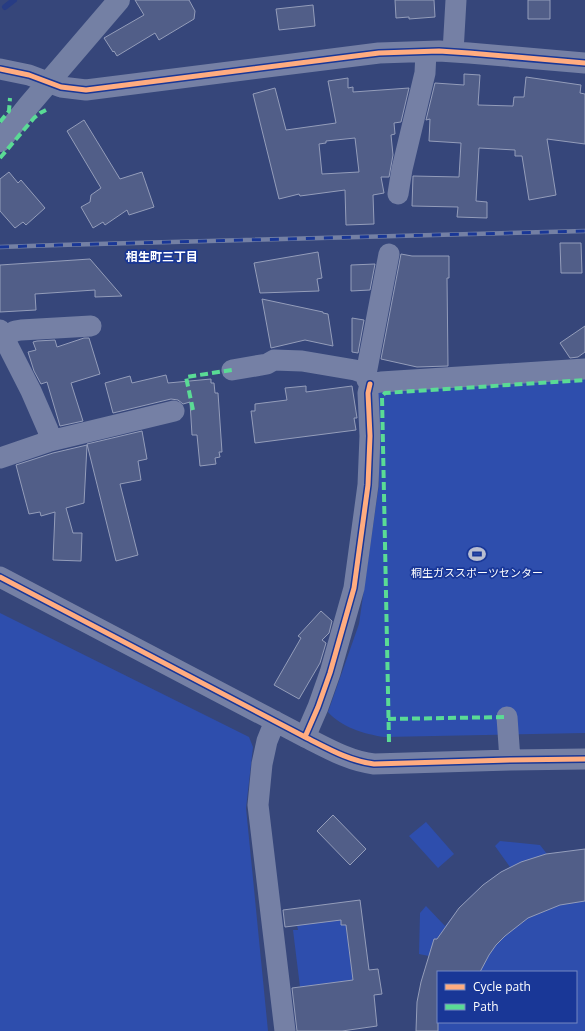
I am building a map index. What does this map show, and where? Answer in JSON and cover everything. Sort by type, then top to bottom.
[{"type":"highway","points":[[0,141],[28,105],[49,83],[119,0]]},
{"type":"street","points":[[453,52],[456,0]]},
{"type":"street","points":[[398,194],[402,169],[424,73],[426,52]]},
{"type":"street","points":[[0,70],[29,75],[61,87],[86,90],[379,53],[453,52],[585,64]]},
{"type":"street","points":[[304,737],[318,707],[330,673],[354,588],[368,485],[370,436],[368,379],[389,254]]},
{"type":"street","points":[[50,441],[48,430],[31,391],[2,333],[21,330],[91,326]]},
{"type":"street","points":[[232,370],[267,364],[274,360],[302,360],[355,370],[368,379],[376,382],[585,369]]},
{"type":"street","points":[[0,458],[50,441],[174,411]]},
{"type":"street","points":[[0,577],[304,737],[362,763],[374,764],[585,759]]},
{"type":"street","points":[[507,717],[510,760]]},
{"type":"street","points":[[275,721],[267,742],[262,764],[258,805],[285,1031]]},
{"type":"shaded area","name":"桐生ガススポーツセンター","points":[[585,375],[585,733],[384,737],[361,732],[339,722],[328,712],[359,624],[379,484],[377,394],[381,388]]},
{"type":"shaded area","points":[[0,613],[249,737],[253,747],[246,808],[268,1031],[0,1031]]},
{"type":"shaded area","points":[[426,822],[454,854],[438,868],[409,836]]},
{"type":"shaded area","points":[[500,841],[540,845],[547,854],[585,849],[585,1031],[417,1031],[429,956],[419,954],[420,913],[426,906],[445,926],[474,893],[491,879],[510,867],[495,846]]},
{"type":"shaded area","points":[[341,920],[341,925],[346,925],[353,980],[300,987],[293,930],[298,930],[297,925]]},
{"type":"building","points":[[135,0],[189,0],[195,11],[194,19],[159,40],[155,33],[117,56],[104,38],[144,15]]},
{"type":"building","points":[[395,0],[434,0],[435,17],[409,19],[409,17],[396,18]]},
{"type":"building","points":[[528,0],[550,0],[550,19],[528,19]]},
{"type":"building","points":[[313,5],[315,26],[279,30],[276,9]]},
{"type":"building","points":[[464,74],[480,75],[478,105],[513,106],[514,97],[524,97],[526,77],[581,85],[580,93],[585,94],[585,144],[547,139],[556,195],[529,200],[522,156],[515,156],[515,150],[479,148],[476,201],[487,202],[487,218],[457,217],[458,207],[412,206],[413,176],[459,177],[461,143],[429,141],[430,119],[426,120],[435,83],[464,85]]},
{"type":"building","points":[[348,78],[348,88],[353,87],[353,92],[409,88],[401,122],[394,123],[395,134],[391,135],[393,155],[389,177],[381,177],[384,193],[373,195],[374,224],[346,225],[345,190],[300,196],[299,194],[279,199],[253,94],[275,88],[286,130],[336,123],[328,81]],"holes":[[[355,138],[359,172],[322,174],[319,144],[326,143],[326,141]]]},
{"type":"building","points":[[84,120],[120,179],[142,172],[154,207],[129,215],[127,210],[105,225],[103,222],[93,228],[81,207],[90,202],[91,195],[101,188],[67,131]]},
{"type":"building","points":[[9,172],[18,183],[21,180],[45,208],[26,225],[23,222],[15,228],[0,211],[0,179]]},
{"type":"building","points":[[560,243],[581,243],[582,273],[561,273]]},
{"type":"building","points":[[318,252],[322,278],[317,279],[319,291],[260,293],[254,263]]},
{"type":"building","points":[[401,254],[412,256],[449,256],[449,278],[447,278],[448,366],[417,367],[381,359]]},
{"type":"building","points":[[90,259],[122,296],[95,297],[95,290],[35,294],[36,310],[0,312],[0,265]]},
{"type":"building","points":[[375,264],[370,290],[351,291],[351,265]]},
{"type":"building","points":[[262,299],[328,314],[333,346],[305,340],[271,348]]},
{"type":"building","points":[[352,318],[364,320],[358,353],[352,352]]},
{"type":"building","points":[[585,326],[585,352],[578,357],[570,358],[560,343]]},
{"type":"building","points":[[84,338],[89,338],[100,374],[71,383],[83,421],[60,426],[47,382],[41,384],[34,371],[28,352],[36,350],[33,342],[37,341],[55,340],[57,347]]},
{"type":"building","points":[[166,375],[168,383],[211,379],[211,383],[214,383],[215,393],[218,393],[222,452],[219,452],[220,457],[215,458],[216,464],[200,466],[197,435],[192,435],[190,402],[183,404],[178,400],[171,399],[113,413],[105,383],[130,376],[132,383]]},
{"type":"building","points":[[306,386],[306,392],[352,386],[357,418],[354,418],[356,430],[255,443],[251,411],[255,411],[255,404],[287,400],[285,388]]},
{"type":"building","points":[[142,431],[147,459],[138,461],[141,480],[120,484],[138,555],[116,561],[87,444]]},
{"type":"building","points":[[87,445],[84,503],[66,508],[73,533],[82,533],[81,561],[53,560],[55,512],[41,516],[40,512],[29,514],[16,465],[53,453]]},
{"type":"building","points":[[321,611],[332,621],[329,633],[322,640],[326,643],[320,663],[299,699],[274,685],[301,638],[298,636]]},
{"type":"building","points":[[333,815],[366,849],[350,865],[317,831]]},
{"type":"building","points":[[585,849],[585,901],[560,905],[528,918],[496,945],[481,971],[437,971],[438,1031],[416,1031],[417,1002],[421,982],[434,939],[437,939],[459,908],[483,885],[501,872],[521,862],[546,854]]},
{"type":"building","points":[[360,900],[369,970],[378,969],[382,994],[374,995],[377,1026],[342,1031],[297,1031],[292,988],[353,980],[346,925],[341,925],[341,920],[285,927],[283,910]]},
{"type":"waterway","points":[[5,7],[14,0]]},
{"type":"railway","points":[[0,247],[585,231]]},
{"type":"marked path","points":[[0,122],[9,111],[10,98]]},
{"type":"marked path","points":[[0,158],[34,118],[46,110]]},
{"type":"marked path","points":[[193,410],[186,377],[232,370]]},
{"type":"marked path","points":[[389,742],[382,396],[385,393],[585,380]]},
{"type":"marked path","points":[[388,719],[507,717]]},
{"type":"cycle path","points":[[0,69],[29,75],[61,87],[86,90],[379,53],[439,51],[585,63]]},
{"type":"cycle path","points":[[305,737],[330,673],[354,588],[368,485],[370,436],[368,393],[370,384]]},
{"type":"cycle path","points":[[0,577],[338,754],[356,760],[374,764],[585,759]]},
{"type":"place","name":"桐生ガススポーツセンター","points":[[477,554]]},
{"type":"district","name":"相生町三丁目","points":[[162,256]]}]
